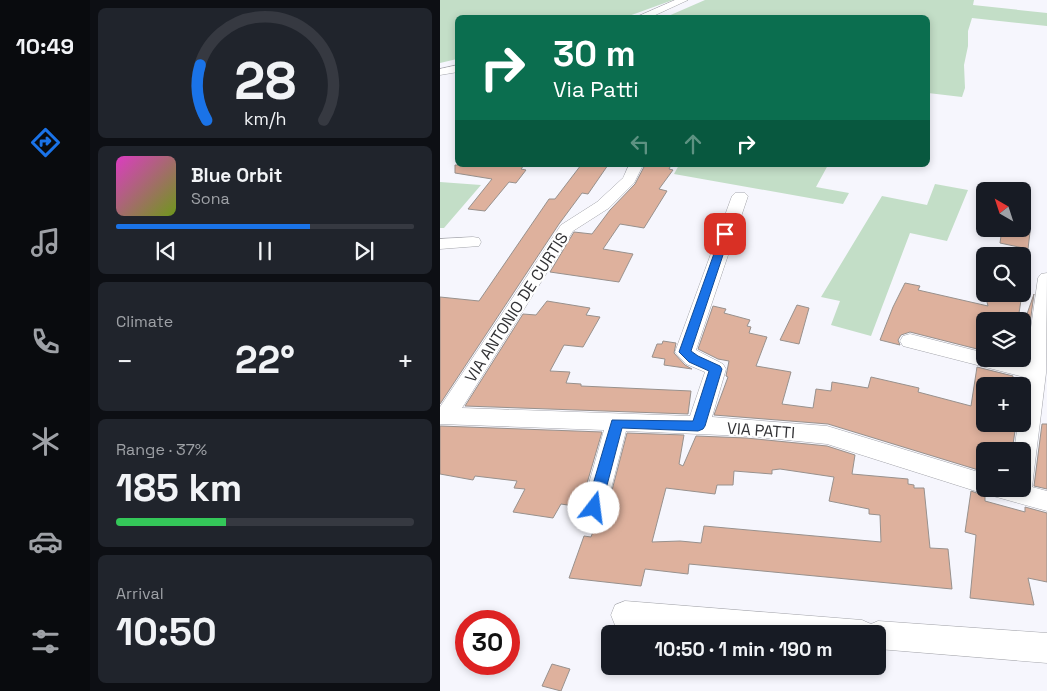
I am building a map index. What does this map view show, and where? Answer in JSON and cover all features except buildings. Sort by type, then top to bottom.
[{"type":"street","points":[[646,15],[683,0]]},
{"type":"street","points":[[661,15],[694,0]]},
{"type":"street","points":[[440,67],[455,63]]},
{"type":"street","points":[[440,72],[455,69]]},
{"type":"street","name":"VIA ANTONIO DE CURTIS","points":[[442,417],[567,228],[603,205],[629,180],[635,167]]},
{"type":"street","points":[[698,426],[716,369],[694,359],[685,352],[740,196]]},
{"type":"street","points":[[440,244],[473,242]]},
{"type":"street","points":[[1025,442],[1036,372],[1047,278]]},
{"type":"street","points":[[910,342],[1036,372]]},
{"type":"street","name":"VIA PATTI","points":[[442,417],[746,427],[827,435],[976,481]]},
{"type":"street","points":[[594,508],[617,423]]},
{"type":"street","points":[[1031,495],[1047,501]]},
{"type":"street","points":[[626,615],[750,625]]},
{"type":"street","points":[[886,636],[1047,648]]},
{"type":"green space","points":[[440,0],[673,0],[632,15],[455,15],[455,59],[440,63]]},
{"type":"green space","points":[[705,0],[974,0],[973,5],[1047,13],[1047,26],[972,18],[968,31],[968,46],[964,65],[965,88],[962,97],[930,93],[930,15],[671,15]]},
{"type":"green space","points":[[678,167],[827,167],[816,187],[849,193],[843,204],[674,174]]},
{"type":"green space","points":[[440,182],[481,185],[444,228],[440,228]]},
{"type":"green space","points":[[935,184],[968,190],[947,241],[910,233],[871,336],[831,325],[840,301],[821,297],[882,196],[927,205]]},
{"type":"route","points":[[594,508],[617,423],[698,426],[716,369],[694,359],[685,352],[725,234]]}]
